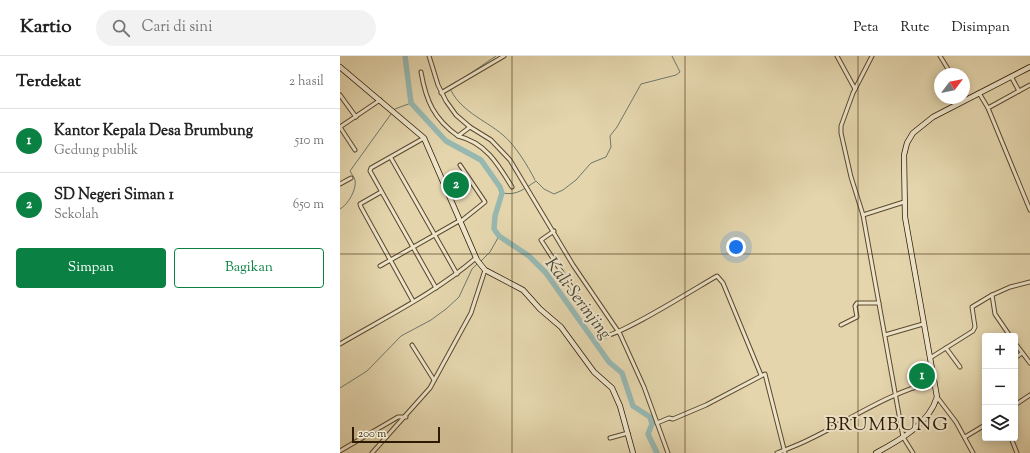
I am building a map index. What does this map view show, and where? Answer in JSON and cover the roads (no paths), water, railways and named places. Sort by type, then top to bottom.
[{"type":"main road","points":[[340,67],[424,138],[459,222],[478,261],[485,270],[523,290],[540,309],[561,327],[594,372],[614,391],[634,453]]},
{"type":"main road","points":[[970,97],[1012,78],[1030,67]]},
{"type":"main road","points":[[876,453],[903,437],[923,420],[930,411],[937,397],[909,245],[904,202],[904,155],[907,143],[917,129],[932,117],[955,104]]},
{"type":"street","points":[[429,56],[441,93],[450,108],[470,127],[491,140],[504,152],[554,231],[573,265],[618,331],[644,387],[668,453]]},
{"type":"street","points":[[441,93],[504,56]]},
{"type":"street","points":[[837,56],[855,89]]},
{"type":"street","points":[[872,56],[855,89],[841,126],[840,133],[851,177],[863,215],[903,437],[913,453]]},
{"type":"street","points":[[940,56],[947,68]]},
{"type":"street","points":[[421,72],[424,88],[436,117],[458,136],[476,143],[489,152],[512,186]]},
{"type":"street","points":[[1012,78],[1019,91]]},
{"type":"street","points":[[988,108],[1030,85]]},
{"type":"street","points":[[980,93],[988,108],[1030,210]]},
{"type":"street","points":[[340,95],[356,117]]},
{"type":"street","points":[[355,150],[340,127],[380,100]]},
{"type":"street","points":[[458,136],[470,127]]},
{"type":"street","points":[[424,138],[370,170],[412,248],[436,288]]},
{"type":"street","points":[[391,158],[458,274]]},
{"type":"street","points":[[380,266],[459,222],[484,203],[477,189],[460,165]]},
{"type":"street","points":[[341,182],[351,178]]},
{"type":"street","points":[[381,192],[363,201],[360,205],[414,301]]},
{"type":"street","points":[[863,215],[904,202]]},
{"type":"street","points":[[554,231],[541,240],[602,334],[608,336],[618,331],[717,276],[723,283],[761,375]]},
{"type":"street","points":[[340,344],[436,288],[478,261]]},
{"type":"street","points":[[372,453],[406,416],[434,380],[471,312],[485,270]]},
{"type":"street","points":[[930,358],[973,332],[975,327],[972,307],[992,294],[1030,282]]},
{"type":"street","points":[[992,294],[995,314],[1008,333]]},
{"type":"street","points":[[841,325],[857,317],[855,306],[857,303],[879,303]]},
{"type":"street","points":[[885,335],[923,324]]},
{"type":"street","points":[[412,345],[434,380]]},
{"type":"street","points":[[1018,347],[1030,363]]},
{"type":"street","points":[[946,348],[960,367]]},
{"type":"street","points":[[1018,356],[1022,353]]},
{"type":"street","points":[[657,423],[669,418],[673,419],[706,405],[764,374],[766,376],[785,451]]},
{"type":"street","points":[[777,453],[809,440],[896,395],[914,389],[917,386],[934,382]]},
{"type":"street","points":[[1018,403],[1030,395]]},
{"type":"street","points":[[937,397],[965,437],[973,453]]},
{"type":"street","points":[[340,451],[398,417],[406,416]]},
{"type":"street","points":[[965,437],[982,427]]},
{"type":"street","points":[[610,438],[628,434]]},
{"type":"street","points":[[1012,441],[1017,453]]},
{"type":"waterway","name":"Kali Serinjing","points":[[405,56],[411,103],[446,141],[481,160],[500,187],[502,193],[495,216],[494,229],[499,236],[529,256],[546,273],[609,362],[622,373],[633,406],[650,417],[652,424],[648,434],[657,453]]},
{"type":"waterway","points":[[459,81],[496,56]]},
{"type":"waterway","points":[[502,193],[516,193],[536,181],[544,189],[554,194],[563,190],[576,180],[591,163],[606,157],[611,147],[610,136],[617,127],[641,84],[676,75],[680,72],[672,56]]},
{"type":"waterway","points":[[456,82],[449,86],[453,95],[465,108],[508,139],[529,168],[535,180]]},
{"type":"waterway","points":[[395,109],[411,103]]},
{"type":"waterway","points":[[340,209],[349,200],[355,188],[355,180],[350,171],[391,114]]},
{"type":"waterway","points":[[480,262],[490,252],[499,236]]},
{"type":"waterway","points":[[340,388],[367,371],[401,336],[431,320],[446,309],[459,297],[472,269],[477,264]]},
{"type":"place","name":"SD Negeri Siman 1","points":[[456,185]]},
{"type":"place","name":"Kantor Kepala Desa Brumbung","points":[[922,376]]},
{"type":"district","name":"BRUMBUNG","points":[[887,423]]}]
